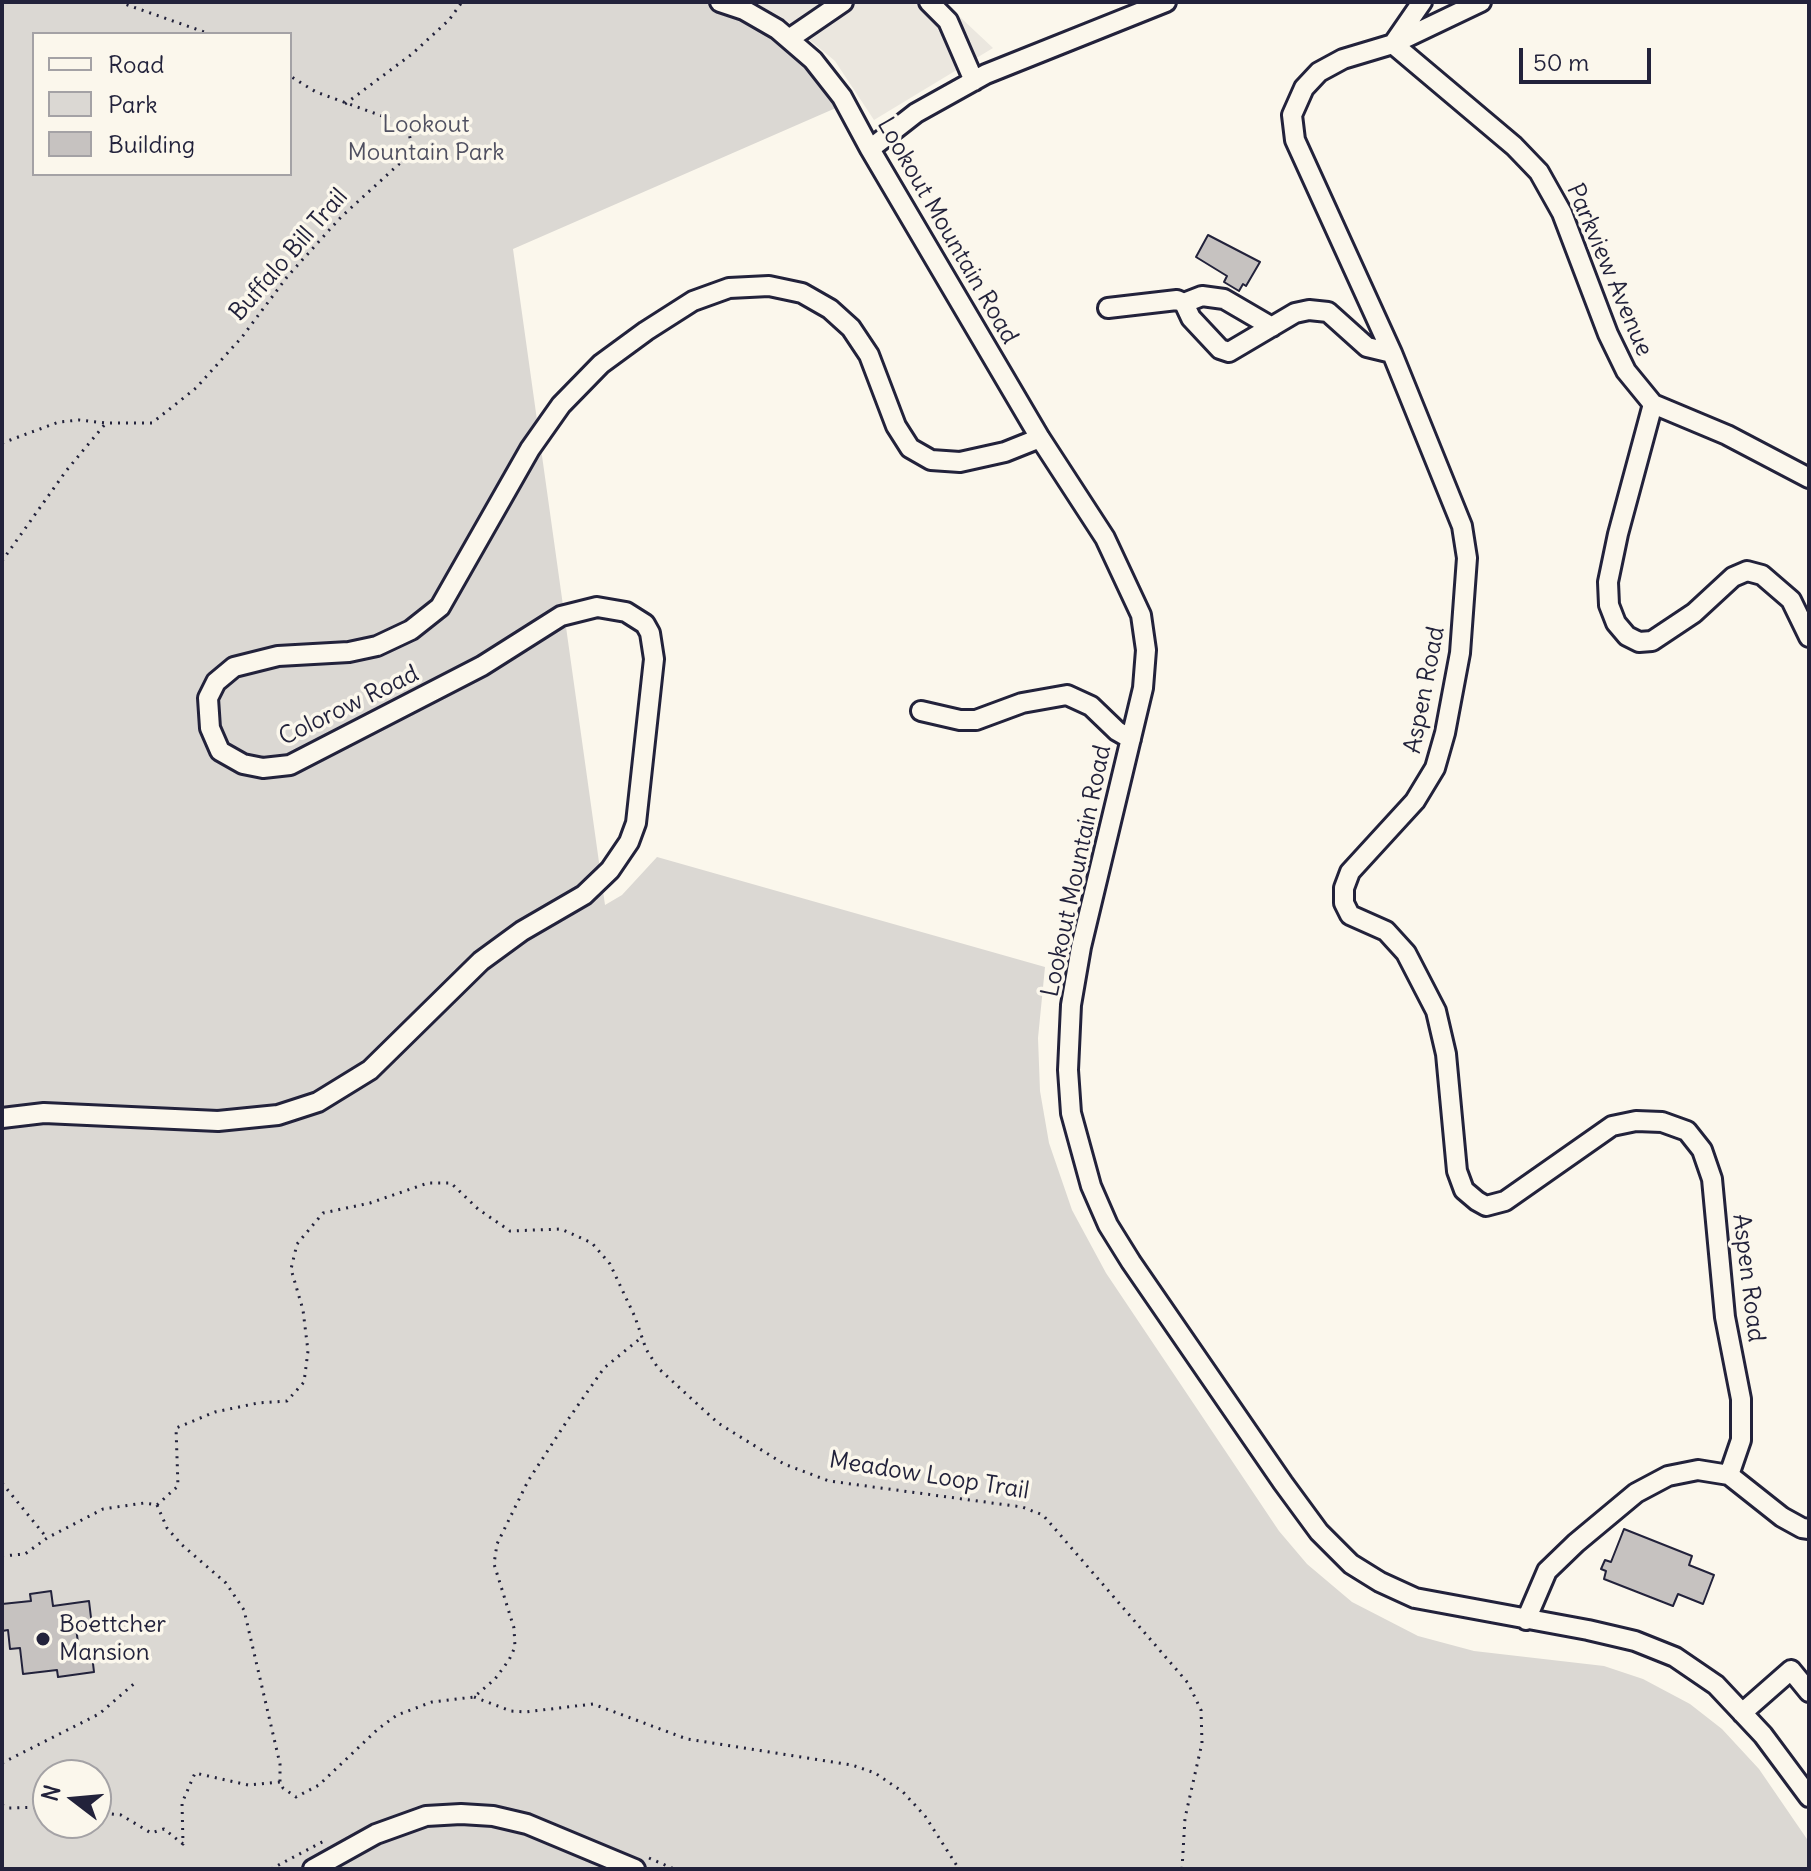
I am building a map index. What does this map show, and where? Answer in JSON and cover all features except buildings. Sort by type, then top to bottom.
[{"type":"street","name":"Lookout Mountain Road","points":[[720,2],[744,10],[777,29],[813,60],[842,97],[1040,438],[1105,538],[1141,615],[1146,650],[1144,676],[1081,947],[1069,1029],[1071,1113],[1091,1186],[1108,1225],[1283,1483],[1319,1532],[1351,1564],[1415,1598],[1588,1630],[1635,1641],[1675,1657],[1716,1685],[1763,1735],[1809,1797]]},
{"type":"street","points":[[789,39],[843,2]]},
{"type":"street","points":[[929,2],[948,21],[974,81]]},
{"type":"street","points":[[870,149],[916,113],[974,81],[1166,2]]},
{"type":"street","points":[[1393,44],[1422,2]]},
{"type":"street","name":"Aspen Road","points":[[1481,2],[1393,44],[1343,59],[1319,72],[1304,88],[1292,115],[1295,140],[1392,353],[1462,526],[1467,558],[1460,653],[1435,768],[1415,801],[1350,872],[1344,888],[1344,903],[1350,915],[1386,931],[1406,953],[1436,1011],[1446,1054],[1457,1171],[1464,1190],[1477,1201],[1486,1206],[1505,1201],[1612,1126],[1624,1123],[1662,1122],[1687,1131],[1702,1150],[1712,1179],[1725,1317],[1741,1399],[1741,1440],[1729,1475]]},
{"type":"street","name":"Parkview Avenue","points":[[1393,44],[1514,146],[1539,172],[1562,213],[1608,334],[1626,371],[1653,404],[1727,435],[1809,478]]},
{"type":"street","name":"Colorow Road","points":[[2,1118],[44,1113],[218,1121],[278,1115],[318,1102],[370,1070],[481,961],[522,931],[584,895],[610,870],[629,842],[638,813],[654,659],[650,633],[645,624],[626,612],[597,607],[561,616],[482,666],[290,765],[263,768],[243,764],[220,751],[210,728],[208,698],[216,682],[234,667],[278,656],[349,652],[377,646],[411,630],[440,607],[530,449],[561,405],[601,364],[646,331],[693,301],[729,288],[769,286],[802,293],[830,309],[851,328],[869,355],[896,426],[910,448],[931,460],[960,462],[1005,452],[1040,438]]},
{"type":"street","points":[[1184,303],[1202,296],[1224,299],[1272,327]]},
{"type":"street","points":[[1108,308],[1177,300],[1184,303],[1191,318],[1220,349],[1229,352],[1295,313],[1309,310],[1328,312],[1367,347],[1392,353]]},
{"type":"street","points":[[1653,404],[1608,582],[1609,605],[1616,623],[1627,636],[1639,642],[1652,641],[1694,613],[1733,577],[1747,571],[1762,575],[1791,600],[1809,637]]},
{"type":"street","points":[[921,711],[960,720],[976,720],[1022,703],[1067,695],[1091,706],[1117,731],[1131,739]]},
{"type":"street","points":[[1526,1620],[1547,1571],[1636,1493],[1668,1476],[1698,1470],[1729,1475],[1782,1517],[1809,1529]]},
{"type":"street","points":[[1742,1713],[1791,1670],[1809,1692]]},
{"type":"street","points":[[313,1869],[376,1834],[426,1816],[461,1814],[493,1816],[527,1824],[635,1869]]},
{"type":"path","points":[[119,2],[204,32]]},
{"type":"path","points":[[345,104],[412,54],[449,20],[462,2]]},
{"type":"path","name":"Buffalo Bill Trail","points":[[2,443],[59,422],[152,423],[196,388],[341,217],[410,154],[407,125],[316,92],[292,77]]},
{"type":"path","points":[[2,561],[66,471],[106,423]]},
{"type":"path","name":"Meadow Loop Trail","points":[[157,1505],[178,1486],[176,1428],[215,1412],[258,1403],[287,1401],[304,1382],[308,1351],[303,1310],[291,1269],[297,1244],[323,1213],[370,1203],[428,1183],[451,1183],[478,1209],[510,1231],[561,1229],[592,1243],[610,1264],[651,1359],[658,1368],[708,1415],[799,1471],[829,1481],[1022,1507],[1043,1515],[1188,1683],[1201,1710],[1202,1743],[1185,1818],[1182,1869]]},
{"type":"path","points":[[474,1697],[495,1679],[515,1647],[514,1628],[494,1564],[497,1544],[528,1481],[604,1368],[642,1337]]},
{"type":"path","points":[[2,1483],[47,1538]]},
{"type":"path","points":[[2,1556],[25,1554],[47,1538],[103,1509],[144,1503],[157,1505],[167,1528],[226,1583],[244,1610],[280,1764],[280,1782],[296,1797],[319,1785],[397,1715],[432,1702],[474,1697],[511,1711],[593,1704],[687,1739],[852,1765],[875,1773],[903,1792],[925,1816],[959,1869]]},
{"type":"path","points":[[2,1763],[99,1714],[136,1682]]},
{"type":"path","points":[[112,1814],[121,1815],[151,1833],[164,1829],[183,1844],[182,1803],[195,1773],[248,1785],[280,1782]]},
{"type":"path","points":[[2,1805],[8,1808],[32,1807]]},
{"type":"shaded area","points":[[753,2],[944,2],[993,48],[874,120],[835,61],[783,18]]},
{"type":"green space","name":"Lookout Mountain Park","points":[[2,2],[702,2],[740,14],[802,55],[845,104],[513,249],[605,905],[622,895],[657,857],[1045,967],[1038,1038],[1040,1091],[1049,1143],[1072,1210],[1106,1273],[1279,1531],[1307,1564],[1352,1602],[1418,1636],[1474,1651],[1604,1666],[1643,1679],[1690,1704],[1722,1729],[1759,1769],[1809,1842],[1809,1869],[2,1869]]},
{"type":"place","name":"Boettcher Mansion","points":[[43,1639]]}]
